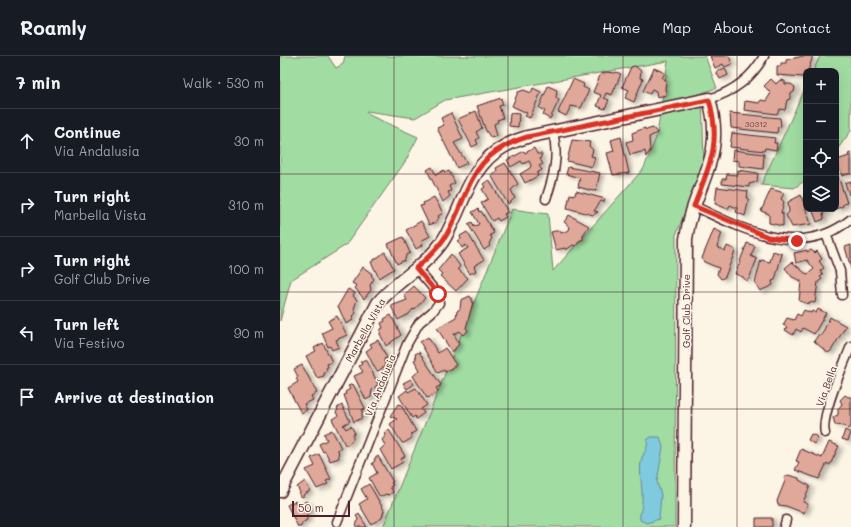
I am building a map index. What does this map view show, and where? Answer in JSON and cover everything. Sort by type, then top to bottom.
[{"type":"street","name":"Marbella Vista","points":[[280,491],[378,303],[392,288],[433,253],[444,239],[468,184],[484,163],[498,150],[527,137],[709,100],[729,92],[740,84],[750,75],[764,56]]},
{"type":"street","name":"Golf Club Drive","points":[[684,527],[686,239],[694,206],[710,166],[714,147],[714,126],[709,100]]},
{"type":"street","points":[[546,199],[556,167],[554,132]]},
{"type":"street","points":[[694,206],[750,230],[783,240],[797,241],[826,234],[844,225],[851,219]]},
{"type":"street","points":[[826,234],[840,270],[842,295]]},
{"type":"street","name":"Via Andalusia","points":[[337,522],[408,344],[419,323],[433,311],[439,303],[438,294],[416,268]]},
{"type":"street","name":"Via Bella","points":[[825,433],[824,420],[851,346]]},
{"type":"green space","points":[[280,56],[328,56],[336,68],[343,64],[345,56],[705,56],[717,88],[702,93],[704,163],[676,235],[675,527],[383,527],[512,209],[548,214],[553,271],[644,168],[657,135],[668,61],[445,100],[415,118],[366,111],[369,115],[418,137],[405,162],[346,245],[291,280],[280,321]]},
{"type":"green space","points":[[820,56],[851,56],[851,131],[839,147],[839,68],[814,68]]},
{"type":"green space","points":[[803,93],[803,182],[794,188],[761,185]]},
{"type":"water","points":[[651,437],[660,437],[663,447],[657,482],[661,495],[659,519],[647,523],[640,520],[642,504],[641,461],[647,448],[647,440]]},
{"type":"building","points":[[710,56],[729,56],[732,64],[725,67],[723,64],[715,68]]},
{"type":"building","points":[[803,56],[812,56],[809,68],[803,68],[803,77],[777,75],[777,66],[781,66],[781,63],[786,63],[786,60]]},
{"type":"building","points":[[635,66],[641,71],[640,78],[643,79],[634,102],[625,98],[629,90],[622,87],[631,67]]},
{"type":"building","points":[[654,68],[665,73],[662,78],[666,80],[666,95],[657,97],[656,91],[652,89],[650,94],[643,91]]},
{"type":"building","points":[[725,68],[728,75],[720,79],[716,72]]},
{"type":"building","points":[[606,72],[616,72],[621,74],[612,95],[606,93],[604,98],[609,100],[605,109],[597,106],[601,95],[593,92],[601,73],[603,74]]},
{"type":"building","points":[[573,79],[584,84],[583,87],[589,90],[581,108],[571,106],[566,116],[558,112]]},
{"type":"building","points":[[771,79],[776,84],[780,80],[785,81],[785,84],[791,84],[795,87],[794,92],[790,94],[790,99],[787,100],[785,110],[780,109],[777,114],[744,110],[745,101],[759,103],[761,100],[766,101],[771,93],[764,86]]},
{"type":"building","points":[[548,86],[557,90],[556,98],[559,100],[550,119],[543,115],[545,111],[539,108]]},
{"type":"building","points":[[533,88],[541,92],[530,118],[525,116],[527,113],[512,106],[518,92],[524,90],[531,93]]},
{"type":"building","points":[[501,98],[503,105],[499,106],[503,118],[497,120],[498,122],[494,124],[497,136],[491,138],[486,131],[477,106]]},
{"type":"building","points":[[476,111],[482,128],[476,132],[479,138],[476,140],[478,144],[472,147],[458,119]]},
{"type":"building","points":[[451,113],[463,139],[454,143],[467,163],[457,168],[437,128],[444,125],[441,118]]},
{"type":"building","points":[[510,113],[519,114],[518,127],[509,126]]},
{"type":"building","points":[[730,113],[780,118],[781,126],[778,127],[777,133],[731,128]]},
{"type":"building","points":[[645,128],[646,130],[653,128],[657,133],[649,137],[650,151],[646,157],[645,151],[630,155],[626,142],[633,140],[632,133]]},
{"type":"building","points":[[732,133],[775,138],[774,143],[777,143],[776,150],[765,148],[764,151],[730,147]]},
{"type":"building","points":[[621,137],[629,173],[613,175],[607,153],[614,151],[611,140]]},
{"type":"building","points":[[572,140],[590,142],[589,146],[593,150],[591,156],[595,157],[592,167],[567,161]]},
{"type":"building","points":[[534,148],[537,154],[542,154],[540,159],[543,164],[539,166],[542,170],[537,173],[538,176],[525,183],[520,174],[530,168],[531,165],[529,161],[523,164],[521,161],[511,167],[507,160],[524,151],[525,153]]},
{"type":"building","points":[[733,150],[764,154],[763,169],[739,166],[739,161],[732,160]]},
{"type":"building","points":[[851,153],[851,173],[842,176],[839,166],[839,159],[849,156],[848,154]]},
{"type":"building","points":[[505,163],[518,184],[511,190],[515,198],[508,204],[491,175],[497,171],[496,168]]},
{"type":"building","points":[[432,167],[436,175],[444,170],[445,173],[449,171],[455,183],[449,186],[451,191],[448,192],[450,196],[443,202],[427,170]]},
{"type":"building","points":[[568,167],[600,173],[596,190],[593,191],[578,187],[580,178],[566,174]]},
{"type":"building","points":[[738,170],[758,173],[757,182],[749,184],[749,187],[722,184],[722,179],[726,179],[727,174],[738,175]]},
{"type":"building","points":[[839,179],[847,203],[843,204],[843,206],[839,208]]},
{"type":"building","points":[[489,180],[508,212],[504,214],[506,217],[499,221],[497,218],[492,221],[481,203],[488,199],[482,189],[485,187],[483,184]]},
{"type":"building","points":[[851,181],[851,194],[849,195],[845,183]]},
{"type":"building","points":[[717,187],[748,191],[747,199],[749,199],[745,216],[736,212],[737,208],[730,205],[728,209],[715,204]]},
{"type":"building","points":[[771,189],[784,193],[781,199],[784,202],[781,213],[783,213],[783,226],[769,223],[769,214],[761,211]]},
{"type":"building","points":[[576,191],[605,199],[604,202],[601,201],[594,211],[598,212],[593,215],[567,208],[570,194],[575,195]]},
{"type":"building","points":[[801,195],[803,201],[803,212],[807,212],[811,224],[792,227],[786,215],[789,212],[788,202]]},
{"type":"building","points":[[434,197],[443,213],[438,216],[439,218],[436,220],[437,222],[429,225],[420,206],[424,205],[423,203]]},
{"type":"building","points":[[478,209],[479,212],[481,211],[494,233],[490,235],[492,238],[489,244],[490,246],[484,250],[468,224],[472,222],[474,227],[479,224],[472,212]]},
{"type":"building","points":[[813,212],[826,212],[823,213],[824,219],[817,222]]},
{"type":"building","points":[[569,215],[589,226],[583,235],[583,240],[580,240],[576,246],[573,245],[566,250],[565,248],[556,250],[551,232],[560,230],[561,233],[569,230],[570,227],[564,222]]},
{"type":"building","points":[[421,221],[430,236],[421,241],[423,245],[416,249],[406,230]]},
{"type":"building","points":[[714,229],[722,233],[717,247],[725,251],[727,246],[735,251],[725,277],[721,279],[717,274],[719,268],[704,262],[702,258]]},
{"type":"building","points":[[467,232],[484,260],[474,266],[476,271],[470,274],[458,254],[468,248],[466,245],[462,248],[458,241],[461,239],[460,236]]},
{"type":"building","points":[[403,237],[410,253],[406,255],[405,260],[397,264],[388,244]]},
{"type":"building","points":[[747,243],[755,246],[751,256],[757,259],[749,279],[746,281],[743,277],[735,274]]},
{"type":"building","points":[[851,245],[851,269],[845,247]]},
{"type":"building","points":[[807,250],[807,252],[811,250],[815,253],[817,251],[822,259],[819,261],[824,268],[820,271],[823,275],[820,277],[822,279],[818,282],[815,303],[809,302],[809,304],[799,301],[801,281],[792,277],[785,268],[792,262],[808,274],[814,269],[807,260],[796,263],[794,253]]},
{"type":"building","points":[[773,251],[782,254],[775,280],[772,281],[773,285],[760,291],[755,283],[761,260],[770,262]]},
{"type":"building","points":[[385,252],[394,269],[379,278],[371,262]]},
{"type":"building","points":[[451,254],[460,266],[458,269],[468,278],[456,291],[440,276],[442,274],[438,270]]},
{"type":"building","points":[[363,267],[372,274],[371,275],[374,279],[370,285],[371,290],[364,299],[355,288],[357,286],[352,283]]},
{"type":"building","points":[[414,286],[425,298],[414,310],[413,309],[409,314],[398,320],[391,306],[407,300],[404,295]]},
{"type":"building","points":[[348,289],[355,293],[353,296],[357,300],[354,309],[356,313],[352,317],[353,320],[346,324],[338,306]]},
{"type":"building","points":[[470,296],[473,302],[466,328],[468,331],[463,335],[460,331],[454,334],[459,344],[452,352],[437,328],[456,317],[457,311],[460,309],[461,300]]},
{"type":"building","points":[[818,309],[826,313],[814,334],[803,328],[801,332],[796,329],[793,335],[785,330],[787,327],[783,325],[787,318],[794,320],[797,314],[801,316],[804,310],[811,313],[812,311],[816,313]]},
{"type":"building","points":[[391,315],[401,335],[386,346],[380,334],[381,329],[383,328],[381,323],[385,321],[384,319]]},
{"type":"building","points":[[337,316],[347,335],[336,340],[339,347],[332,350],[330,346],[328,347],[322,333],[332,328],[328,321]]},
{"type":"building","points":[[830,317],[846,326],[831,351],[828,353],[814,341],[819,334],[821,336]]},
{"type":"building","points":[[428,337],[438,353],[445,348],[456,365],[445,372],[444,370],[438,373],[420,342]]},
{"type":"building","points":[[378,340],[387,358],[384,359],[385,366],[378,371],[376,370],[366,351],[372,347],[370,344]]},
{"type":"building","points":[[323,343],[332,362],[327,364],[328,367],[324,372],[324,376],[317,378],[306,356],[316,351],[314,348]]},
{"type":"building","points":[[419,352],[441,385],[436,388],[438,391],[436,393],[427,398],[413,376],[420,370],[414,360],[416,359],[415,354]]},
{"type":"building","points":[[366,359],[378,384],[372,390],[371,397],[366,400],[354,376],[363,372],[359,366],[362,364],[360,362]]},
{"type":"building","points":[[302,365],[317,393],[311,396],[313,400],[304,404],[307,410],[301,413],[288,388],[298,382],[296,378],[298,377],[294,369]]},
{"type":"building","points":[[411,379],[414,384],[407,389],[403,383]]},
{"type":"building","points":[[353,384],[365,408],[362,410],[362,418],[354,422],[344,395],[346,394],[345,392],[350,389],[348,386]]},
{"type":"building","points":[[416,388],[427,405],[421,409],[424,413],[416,419],[415,416],[412,418],[399,396],[407,390],[408,392]]},
{"type":"building","points":[[845,395],[851,397],[851,427],[848,429],[845,426],[835,425],[833,417],[838,415],[838,409],[842,404],[840,400]]},
{"type":"building","points":[[398,404],[401,405],[416,431],[411,434],[412,438],[404,443],[402,443],[390,424],[397,419],[390,416]]},
{"type":"building","points":[[342,405],[350,421],[343,425],[346,429],[351,426],[355,433],[353,434],[353,439],[348,445],[345,445],[332,419],[338,416],[336,412],[338,410],[337,408]]},
{"type":"building","points":[[332,430],[341,448],[338,449],[339,458],[330,461],[325,451],[323,452],[319,444],[327,440],[324,434]]},
{"type":"building","points":[[389,430],[405,456],[401,459],[403,462],[391,469],[380,450],[385,445],[382,440],[386,435],[385,432]]},
{"type":"building","points":[[845,430],[851,433],[848,441],[842,439]]},
{"type":"building","points":[[811,434],[818,437],[814,444],[808,440]]},
{"type":"building","points":[[829,442],[839,446],[830,465],[827,463],[819,479],[795,470],[799,462],[796,461],[801,449],[822,458]]},
{"type":"building","points":[[319,454],[331,479],[326,481],[328,484],[317,489],[306,470],[315,466],[311,458]]},
{"type":"building","points":[[378,456],[393,482],[391,483],[393,485],[390,487],[393,492],[389,495],[386,494],[380,497],[369,478],[377,473],[372,463]]},
{"type":"building","points":[[788,475],[799,478],[799,480],[810,486],[803,502],[808,504],[804,513],[786,506],[778,505],[777,501],[785,481],[784,478]]},
{"type":"building","points":[[305,481],[310,491],[304,494],[303,497],[299,495],[300,492],[297,487]]},
{"type":"building","points":[[369,484],[384,510],[382,518],[371,524],[359,504],[367,499],[361,489]]},
{"type":"building","points":[[295,501],[297,505],[307,501],[312,511],[307,513],[307,520],[302,523],[301,527],[298,527],[287,505]]},
{"type":"building","points":[[359,514],[367,527],[356,527],[358,519],[356,516]]},
{"type":"building","points":[[756,518],[772,518],[772,527],[756,527]]},
{"type":"route","points":[[438,294],[416,268],[433,253],[448,234],[468,184],[490,156],[498,150],[517,140],[527,137],[709,100],[714,117],[715,135],[713,156],[694,206],[768,237],[797,241]]}]
